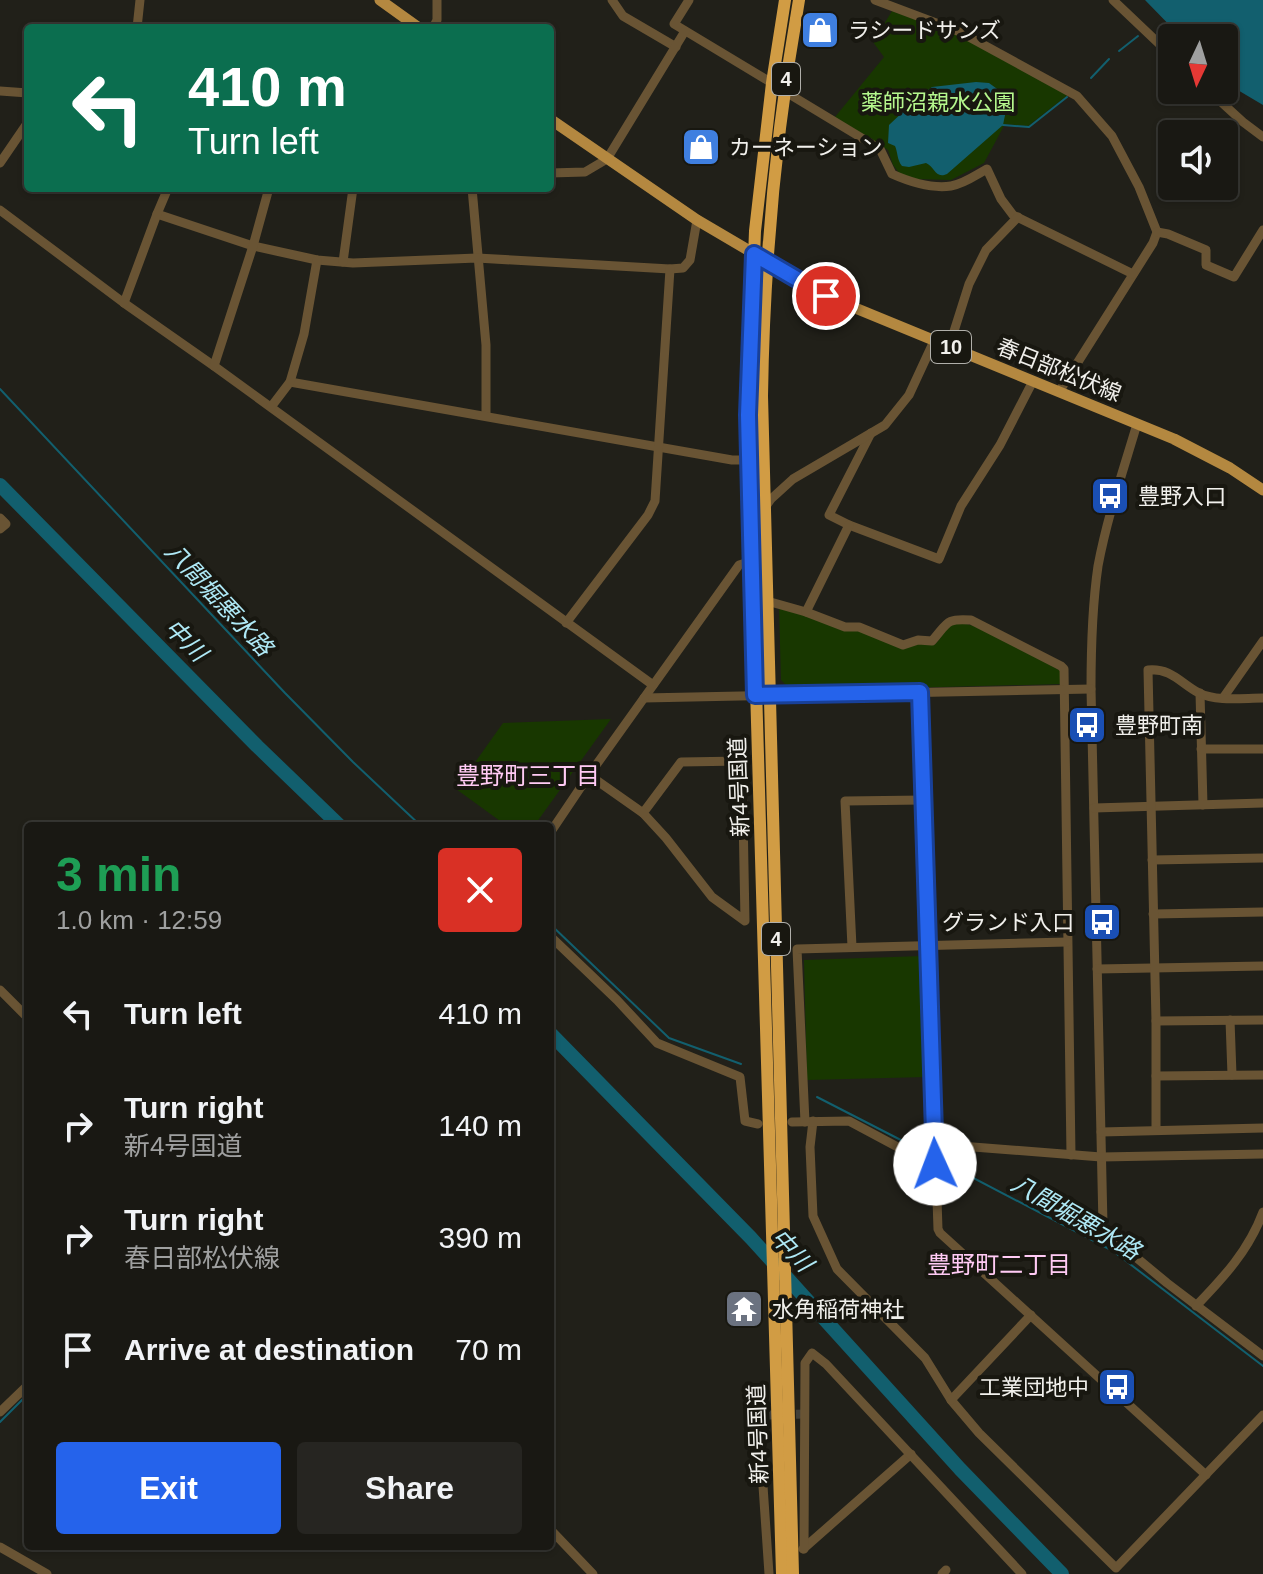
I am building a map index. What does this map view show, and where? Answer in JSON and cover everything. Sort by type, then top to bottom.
[{"type":"highway","name":"新4号国道","points":[[782,1574],[755,695],[749,363],[761,172],[785,0]]},
{"type":"highway","name":"新4号国道","points":[[793,1574],[762,381],[774,171],[799,0]]},
{"type":"main road","points":[[380,0],[413,24]]},
{"type":"main road","name":"春日部松伏線","points":[[554,122],[697,220],[826,296],[1174,439],[1212,458],[1263,490]]},
{"type":"street","points":[[137,24],[140,0]]},
{"type":"street","points":[[435,24],[437,0]]},
{"type":"street","points":[[612,0],[623,16],[676,47]]},
{"type":"street","points":[[689,0],[674,24],[772,83]]},
{"type":"street","points":[[875,0],[960,32],[1072,93],[1112,136],[1148,206],[1157,232],[1153,243],[1059,392]]},
{"type":"street","points":[[1113,0],[1158,43]]},
{"type":"street","points":[[554,173],[585,172],[607,159],[685,31]]},
{"type":"street","points":[[0,91],[24,93]]},
{"type":"street","points":[[784,91],[880,149],[892,174],[902,179],[918,184],[951,186],[987,169],[1001,199],[1013,215],[1133,274]]},
{"type":"street","points":[[1223,104],[1263,137]]},
{"type":"street","points":[[0,163],[24,128]]},
{"type":"street","points":[[124,303],[166,192]]},
{"type":"street","points":[[214,366],[268,192]]},
{"type":"street","points":[[343,262],[352,192]]},
{"type":"street","points":[[472,192],[486,345],[486,416]]},
{"type":"street","points":[[0,210],[653,685]]},
{"type":"street","points":[[157,214],[253,246],[317,260],[477,258],[670,269],[683,268],[690,260],[697,220]]},
{"type":"street","points":[[949,347],[969,284],[986,250],[1018,217]]},
{"type":"street","points":[[1157,232],[1206,250],[1206,265],[1234,277],[1263,230]]},
{"type":"street","points":[[271,407],[290,382],[304,334],[317,260]]},
{"type":"street","points":[[566,623],[653,506],[670,269]]},
{"type":"street","points":[[764,509],[793,479],[885,425],[909,395],[934,341]]},
{"type":"street","points":[[871,433],[829,515],[939,559],[961,506],[1000,445],[1033,381]]},
{"type":"street","points":[[290,382],[732,460],[749,460]]},
{"type":"street","points":[[1137,424],[1098,566],[1092,620],[1104,1230],[1196,1306],[1263,1356]]},
{"type":"street","points":[[0,518],[6,524],[0,529]]},
{"type":"street","points":[[806,612],[849,525]]},
{"type":"street","points":[[554,827],[739,565],[752,561]]},
{"type":"street","points":[[767,601],[845,627],[859,627],[903,645],[918,640],[932,641],[947,621],[955,618],[971,620],[1064,669],[1071,1155]]},
{"type":"street","points":[[1223,698],[1263,641]]},
{"type":"street","points":[[1156,1129],[1148,670],[1158,669],[1200,693],[1223,698],[1263,698]]},
{"type":"street","points":[[644,698],[1091,689]]},
{"type":"street","points":[[920,692],[937,1224],[940,1233],[1206,1475]]},
{"type":"street","points":[[1200,693],[1203,805]]},
{"type":"street","points":[[1201,749],[1263,749]]},
{"type":"street","points":[[589,775],[643,813],[712,897],[745,921],[742,761],[681,762],[643,813]]},
{"type":"street","points":[[852,947],[845,801],[923,800]]},
{"type":"street","points":[[1094,808],[1263,803]]},
{"type":"street","points":[[1152,860],[1263,858]]},
{"type":"street","points":[[1153,914],[1263,912]]},
{"type":"street","points":[[554,940],[632,1014],[657,1043],[740,1077],[745,1121],[758,1124]]},
{"type":"street","points":[[1067,942],[797,949],[815,1224],[837,1269],[925,1358],[951,1400],[979,1433],[1116,1568],[1263,1415]]},
{"type":"street","points":[[1097,969],[1263,966]]},
{"type":"street","points":[[0,990],[24,1014]]},
{"type":"street","points":[[1230,1020],[1232,1075]]},
{"type":"street","points":[[1156,1021],[1263,1020]]},
{"type":"street","points":[[1156,1076],[1263,1075]]},
{"type":"street","points":[[792,1122],[849,1121],[935,1165]]},
{"type":"street","points":[[1101,1132],[1263,1128]]},
{"type":"street","points":[[935,1148],[1101,1157],[1263,1154]]},
{"type":"street","points":[[1196,1306],[1240,1258],[1263,1212]]},
{"type":"street","points":[[951,1400],[1031,1315]]},
{"type":"street","points":[[804,1549],[805,1363],[812,1353],[826,1364],[1022,1574]]},
{"type":"street","points":[[0,1412],[24,1389]]},
{"type":"street","points":[[757,1398],[769,1574]]},
{"type":"street","points":[[757,1415],[769,1415]]},
{"type":"street","points":[[793,1559],[911,1454]]},
{"type":"street","points":[[554,1533],[593,1574]]},
{"type":"street","points":[[0,1547],[47,1574]]},
{"type":"green space","name":"薬師沼親水公園","points":[[892,11],[958,35],[1069,94],[1028,126],[1005,124],[984,163],[951,180],[916,179],[900,174],[888,150],[835,117],[884,57],[873,42]]},
{"type":"green space","points":[[779,608],[875,635],[934,645],[950,623],[976,627],[1006,639],[1059,670],[1062,684],[789,688],[781,680]]},
{"type":"green space","points":[[611,719],[537,822],[501,822],[456,789],[503,723]]},
{"type":"green space","points":[[923,956],[927,1077],[807,1080],[804,960]]},
{"type":"water","points":[[1145,0],[1263,0],[1263,105],[1238,90],[1238,24],[1168,24]]},
{"type":"water","points":[[989,83],[1000,91],[1007,106],[1003,125],[947,174],[937,174],[926,163],[902,166],[895,146],[888,143],[889,125],[906,109],[921,104],[922,95],[932,87]]},
{"type":"waterway","points":[[1119,51],[1138,36]]},
{"type":"waterway","points":[[1091,78],[1109,59]]},
{"type":"waterway","points":[[1003,125],[1029,127],[1067,97]]},
{"type":"waterway","name":"八間堀悪水路","points":[[0,389],[285,693],[417,822]]},
{"type":"waterway","name":"中川","points":[[0,485],[336,822]]},
{"type":"waterway","name":"八間堀悪水路","points":[[554,928],[669,1038],[741,1064]]},
{"type":"waterway","name":"中川","points":[[554,1037],[751,1238],[960,1469],[1062,1574]]},
{"type":"waterway","name":"八間堀悪水路","points":[[817,1097],[932,1156]]},
{"type":"waterway","name":"八間堀悪水路","points":[[941,1161],[1113,1251],[1263,1366]]},
{"type":"waterway","points":[[0,1422],[24,1398]]},
{"type":"tunnel","points":[[769,1415],[806,1414]]},
{"type":"place","name":"ラシードサンズ","points":[[820,30]]},
{"type":"place","name":"カーネーション","points":[[701,147]]},
{"type":"place","name":"豊野入口","points":[[1110,496]]},
{"type":"place","name":"豊野町南","points":[[1087,725]]},
{"type":"place","name":"グランド入口","points":[[1102,922]]},
{"type":"place","name":"水角稲荷神社","points":[[744,1309]]},
{"type":"place","name":"工業団地中","points":[[1117,1387]]},
{"type":"district","name":"豊野町三丁目","points":[[528,775]]},
{"type":"district","name":"豊野町二丁目","points":[[999,1264]]},
{"type":"route","points":[[826,296],[754,254],[748,415],[755,695],[920,692],[935,1164]]}]
